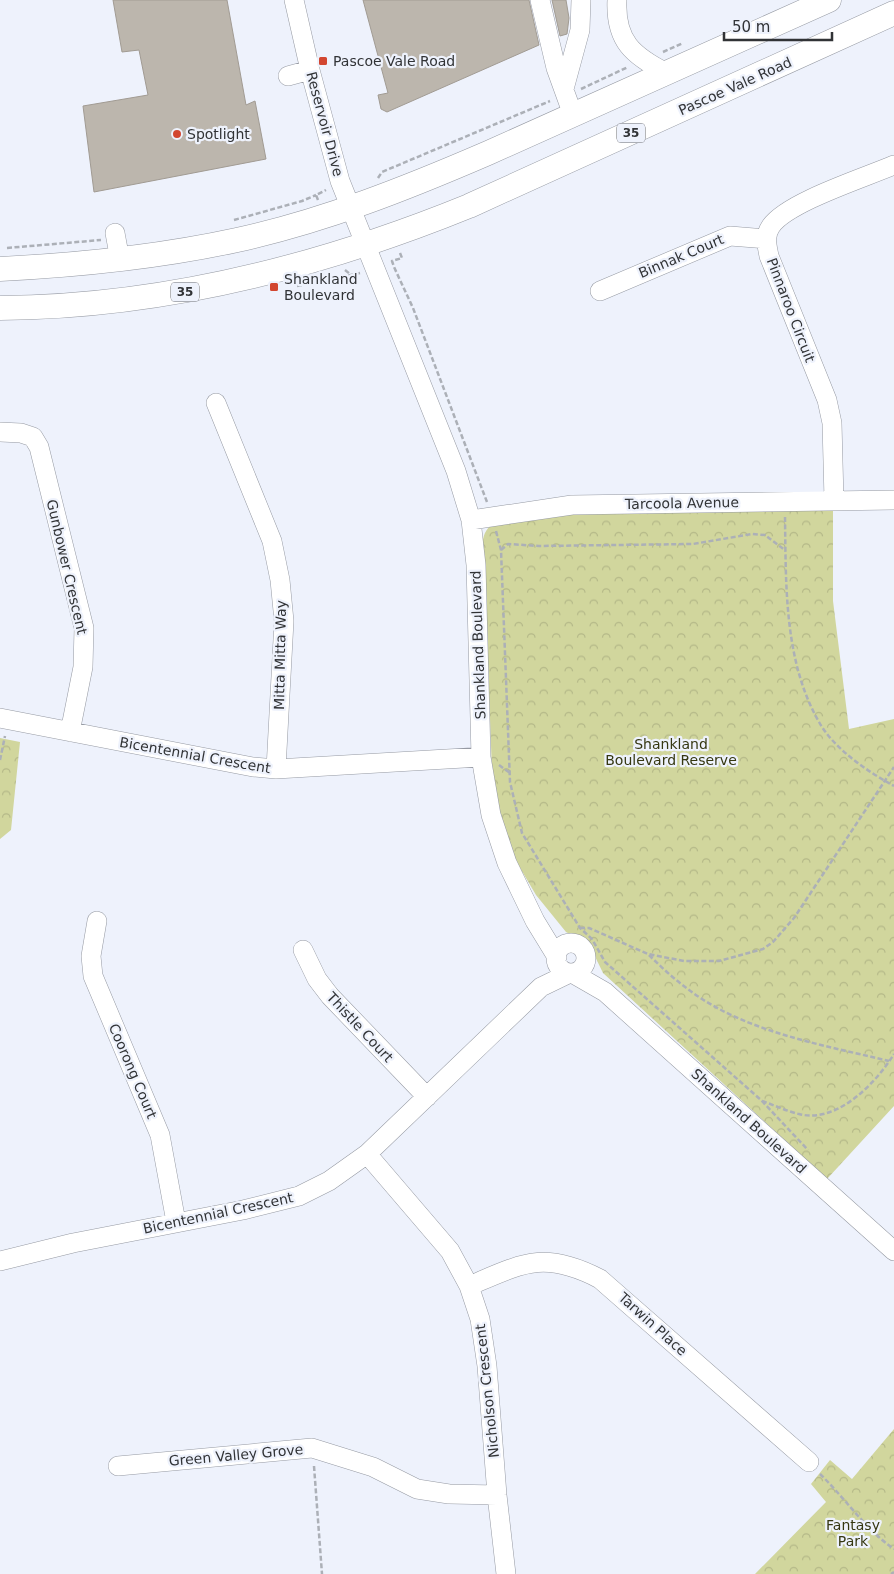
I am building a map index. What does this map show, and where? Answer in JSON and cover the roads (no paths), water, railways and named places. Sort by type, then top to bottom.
[{"type":"main road","points":[[0,269],[117,244],[240,239],[350,208],[432,178],[829,0]]},
{"type":"main road","name":"Pascoe Vale Road","points":[[0,308],[102,303],[170,294],[271,273],[393,236],[469,206],[894,14]]},
{"type":"street","name":"Reservoir Drive","points":[[294,0],[310,70],[340,181],[365,245]]},
{"type":"street","points":[[540,0],[547,38],[573,115]]},
{"type":"street","points":[[564,89],[580,30],[581,0]]},
{"type":"street","points":[[617,0],[618,24],[625,42],[638,57],[667,73]]},
{"type":"street","points":[[288,76],[310,70]]},
{"type":"street","name":"Pinnaroo Circuit","points":[[834,500],[832,423],[827,400],[778,281],[769,256],[766,240],[770,227],[795,207],[894,165]]},
{"type":"street","name":"Binnak Court","points":[[596,293],[730,236],[766,240]]},
{"type":"street","name":"Shankland Boulevard","points":[[365,245],[383,265],[456,471],[471,520],[476,565],[481,757],[491,815],[507,863],[557,958]]},
{"type":"street","name":"Mitta Mitta Way","points":[[216,403],[272,541],[280,580],[284,621],[276,769]]},
{"type":"street","name":"Gunbower Crescent","points":[[0,432],[21,433],[33,437],[39,447],[84,628],[83,667],[70,732]]},
{"type":"street","name":"Tarcoola Avenue","points":[[471,520],[572,505],[894,500]]},
{"type":"street","name":"Bicentennial Crescent","points":[[4,719],[253,767],[276,769],[481,757]]},
{"type":"street","name":"Shankland Boulevard","points":[[528,906],[550,928],[575,936]]},
{"type":"street","name":"Coorong Court","points":[[97,921],[91,956],[93,976],[160,1135],[176,1222]]},
{"type":"street","points":[[575,936],[583,949],[586,960],[579,971],[571,973],[561,969],[557,958],[562,947],[575,936]]},
{"type":"street","name":"Thistle Court","points":[[303,950],[317,979],[330,996],[427,1097]]},
{"type":"street","name":"Bicentennial Crescent","points":[[541,988],[557,958]]},
{"type":"street","name":"Shankland Boulevard","points":[[586,960],[605,992]]},
{"type":"street","name":"Shankland Boulevard","points":[[571,973],[605,992],[894,1251]]},
{"type":"street","name":"Bicentennial Crescent","points":[[0,1261],[73,1243],[243,1210],[299,1196],[329,1181],[367,1154],[541,988],[571,973]]},
{"type":"street","name":"Nicholson Crescent","points":[[367,1154],[450,1251],[469,1286],[480,1319],[487,1366],[497,1495],[506,1574]]},
{"type":"street","name":"Tarwin Place","points":[[469,1286],[532,1261],[564,1264],[600,1279],[810,1462]]},
{"type":"street","name":"Green Valley Grove","points":[[118,1466],[312,1448],[373,1467],[417,1489],[449,1494],[497,1495]]},
{"type":"place","name":"Pascoe Vale Road","points":[[323,61]]},
{"type":"place","name":"Spotlight","points":[[177,134]]},
{"type":"place","name":"Shankland Boulevard","points":[[274,287]]},
{"type":"park label","name":"Shankland Boulevard Reserve","points":[[671,752]]},
{"type":"park label","name":"Fantasy Park","points":[[853,1534]]}]
